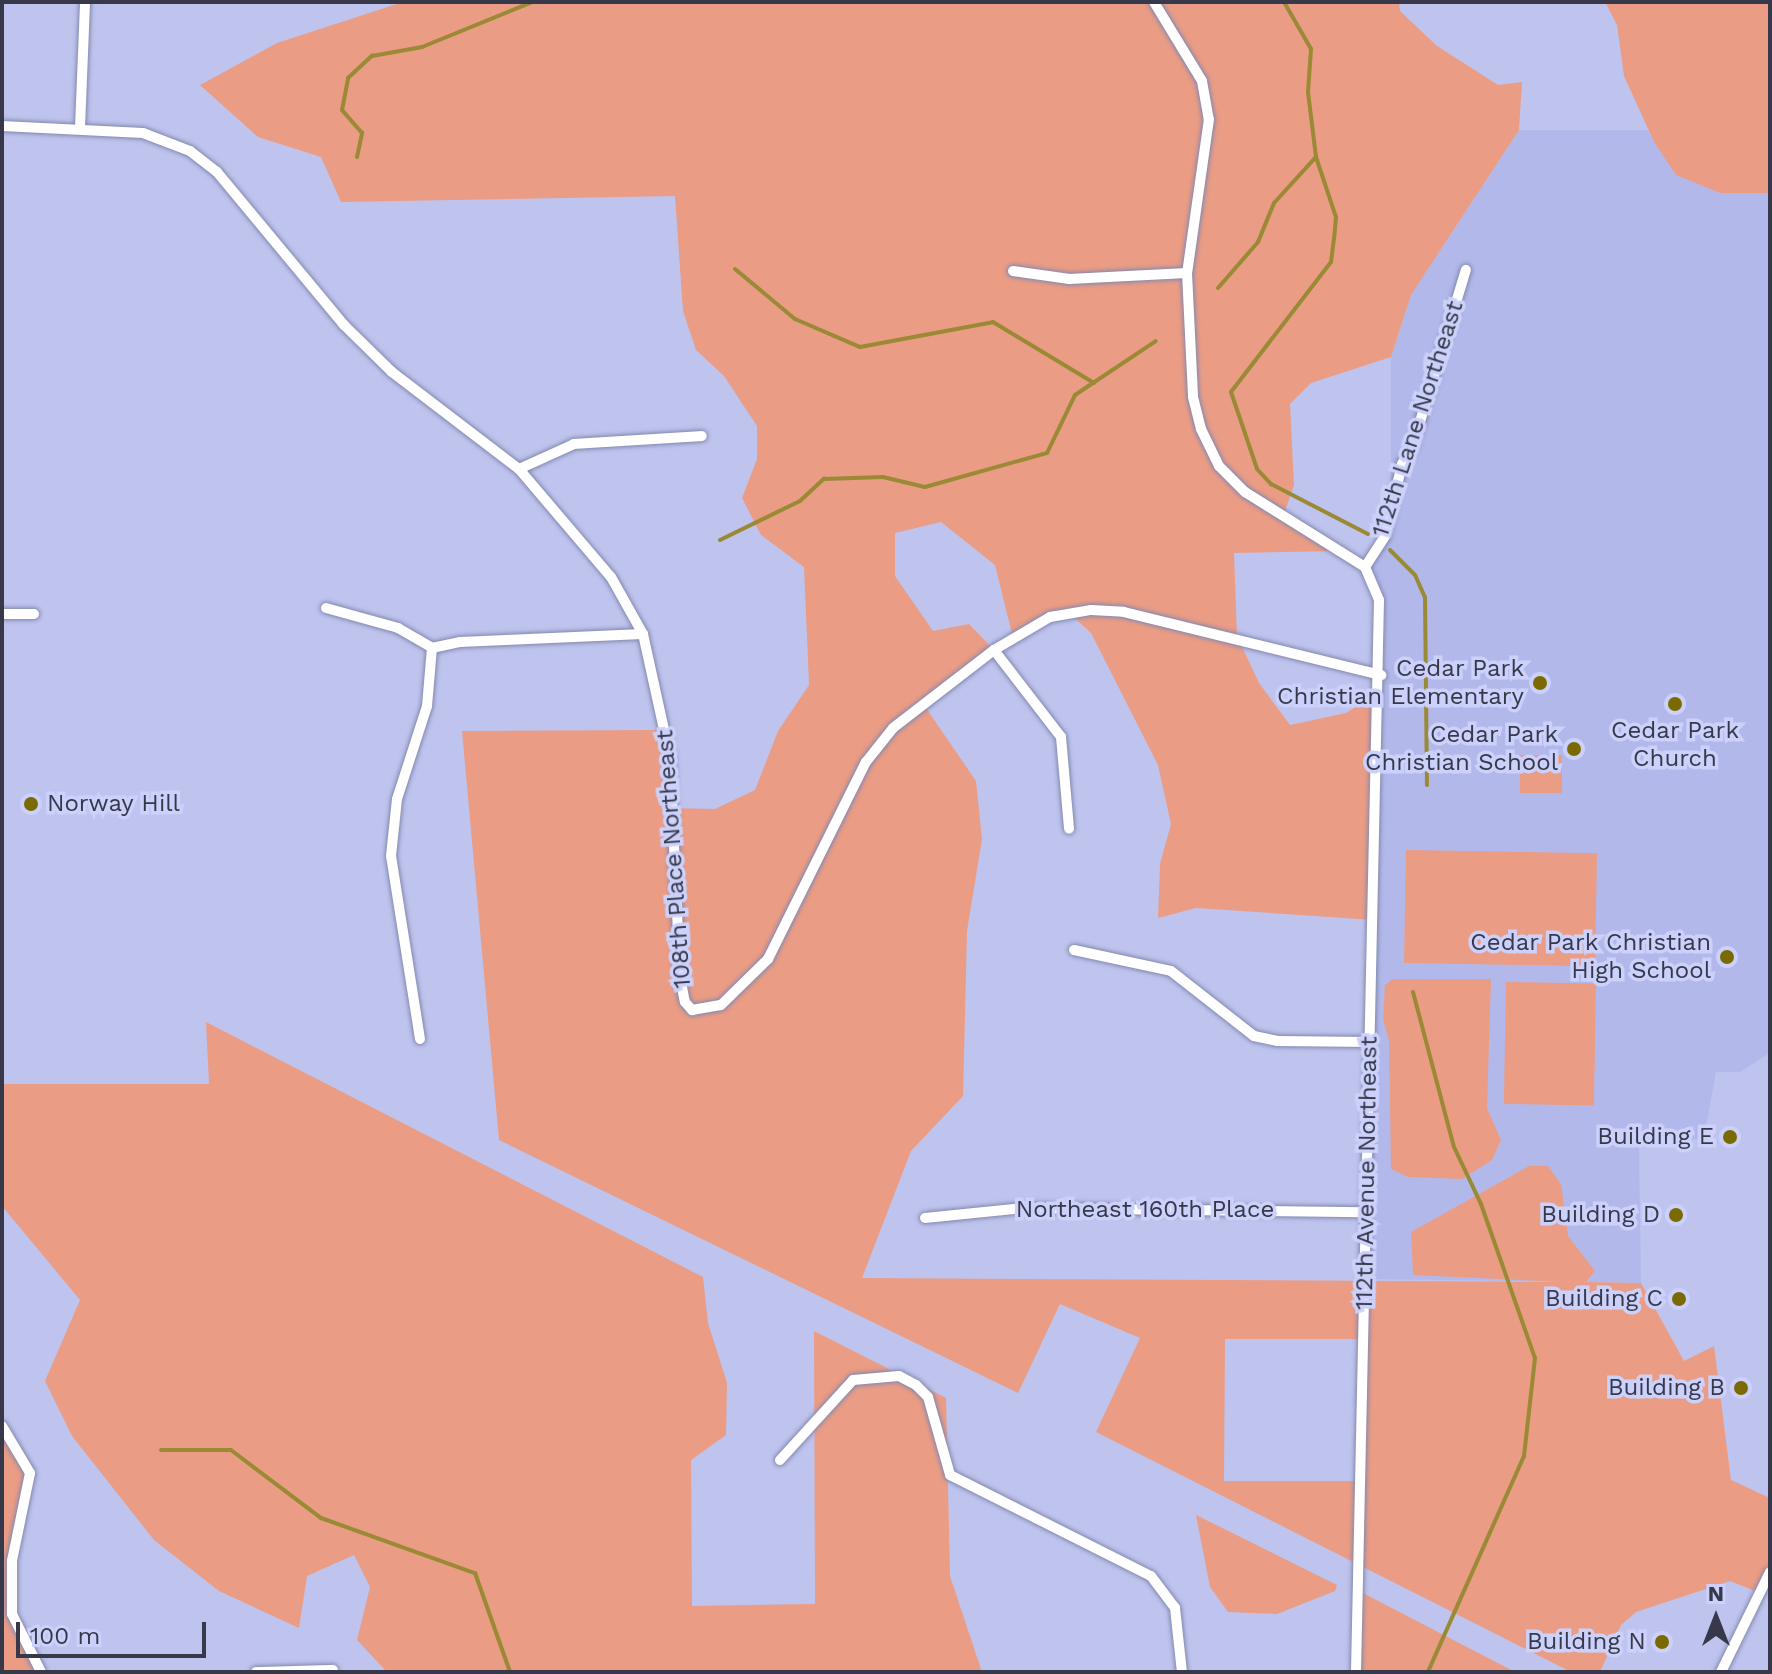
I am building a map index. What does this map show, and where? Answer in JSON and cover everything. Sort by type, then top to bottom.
[{"type":"street","points":[[80,128],[85,2]]},
{"type":"street","points":[[1154,2],[1202,81],[1209,119],[1187,273],[1193,397],[1201,429],[1219,466],[1245,492],[1365,567]]},
{"type":"street","points":[[2,126],[143,133],[190,151],[217,172],[292,268],[350,331],[392,372],[519,469],[611,577],[643,634],[460,642],[432,648],[398,628],[326,608]]},
{"type":"street","name":"112th Lane Northeast","points":[[1365,567],[1385,536],[1402,464],[1413,445],[1466,270]]},
{"type":"street","points":[[1013,271],[1069,279],[1187,273]]},
{"type":"street","points":[[519,469],[574,444],[702,436]]},
{"type":"street","name":"112th Avenue Northeast","points":[[1356,1672],[1365,1212],[1381,675],[1379,600],[1365,567]]},
{"type":"street","name":"108th Place Northeast","points":[[643,634],[670,757],[680,977],[685,1002],[704,1010],[742,988],[768,959],[866,762],[893,728],[994,650],[1050,617],[1124,612],[1381,675]]},
{"type":"street","points":[[2,614],[34,614]]},
{"type":"street","points":[[420,1039],[391,856],[397,799],[427,706],[432,648]]},
{"type":"street","points":[[994,650],[1061,737],[1069,829]]},
{"type":"street","points":[[1074,950],[1171,971],[1254,1036],[1277,1041],[1370,1042]]},
{"type":"street","name":"Northeast 160th Place","points":[[925,1218],[1023,1208],[1365,1212]]},
{"type":"street","points":[[780,1460],[853,1380],[899,1376],[916,1385],[928,1397],[950,1475],[1151,1576],[1175,1608],[1182,1672]]},
{"type":"street","points":[[2,1426],[30,1473],[12,1561],[12,1614],[27,1651],[41,1672]]},
{"type":"street","points":[[1721,1672],[1770,1572]]},
{"type":"street","points":[[256,1672],[333,1670]]},
{"type":"shaded area","points":[[403,2],[1399,2],[1400,11],[1437,46],[1498,85],[1522,82],[1519,130],[1411,295],[1391,357],[1311,383],[1290,404],[1294,485],[1283,517],[1337,551],[1234,553],[1237,636],[1259,683],[1290,725],[1346,713],[1380,692],[1374,920],[1196,908],[1158,918],[1160,864],[1171,824],[1158,765],[1091,633],[1066,610],[1014,642],[995,565],[941,522],[895,533],[895,576],[933,631],[969,624],[994,650],[926,708],[976,781],[982,839],[967,931],[963,1096],[911,1151],[862,1278],[1563,1282],[1413,1275],[1411,1232],[1529,1166],[1548,1166],[1561,1184],[1568,1236],[1595,1271],[1586,1282],[1641,1283],[1684,1361],[1714,1346],[1731,1480],[1770,1498],[1770,1572],[1760,1593],[1730,1581],[1636,1612],[1621,1625],[1600,1672],[1571,1672],[1096,1432],[1140,1338],[1060,1304],[1018,1393],[499,1140],[462,731],[661,730],[670,808],[715,809],[755,790],[778,731],[809,685],[804,567],[761,535],[742,498],[757,459],[757,426],[724,376],[696,350],[683,311],[675,196],[341,202],[321,157],[258,137],[200,85],[277,43]],"holes":[[[1225,1339],[1363,1339],[1361,1481],[1224,1481]]]},
{"type":"shaded area","points":[[1605,2],[1770,2],[1770,193],[1720,193],[1676,175],[1654,142],[1624,76],[1617,25]]},
{"type":"shaded area","name":"Cedar Park Christian School","points":[[1519,130],[1648,130],[1654,142],[1720,193],[1770,193],[1770,1053],[1740,1072],[1716,1072],[1704,1138],[1639,1147],[1641,1283],[1364,1279],[1381,625],[1365,567],[1391,516],[1391,357],[1411,295]]},
{"type":"shaded area","points":[[1520,755],[1562,755],[1562,793],[1520,793]]},
{"type":"shaded area","points":[[1406,850],[1597,853],[1595,966],[1404,963]]},
{"type":"shaded area","points":[[1393,979],[1491,979],[1487,1108],[1501,1140],[1492,1160],[1462,1179],[1408,1177],[1391,1169],[1389,1040],[1383,1020],[1385,985]]},
{"type":"shaded area","points":[[1506,982],[1596,984],[1594,1106],[1504,1104]]},
{"type":"shaded area","points":[[206,1022],[703,1277],[708,1323],[727,1383],[726,1435],[691,1460],[692,1606],[815,1604],[814,1331],[946,1398],[950,1576],[982,1672],[387,1672],[357,1640],[370,1587],[354,1555],[307,1576],[299,1628],[219,1591],[154,1540],[72,1436],[45,1381],[80,1300],[2,1206],[2,1084],[209,1084]]},
{"type":"shaded area","points":[[2,1426],[30,1473],[12,1561],[12,1614],[41,1672],[2,1672]]},
{"type":"shaded area","points":[[1196,1515],[1337,1585],[1335,1591],[1277,1614],[1228,1612],[1210,1587]]},
{"type":"shaded area","points":[[1359,1591],[1515,1672],[1356,1672]]},
{"type":"waterway","points":[[357,157],[362,133],[342,110],[348,78],[372,56],[422,47],[532,2]]},
{"type":"waterway","points":[[857,2],[888,2]]},
{"type":"waterway","points":[[1284,2],[1311,49],[1308,92],[1316,157],[1336,217],[1331,262],[1231,392],[1257,469],[1271,484],[1368,534]]},
{"type":"waterway","points":[[1218,288],[1258,242],[1274,203],[1316,157]]},
{"type":"waterway","points":[[735,269],[795,319],[860,347],[993,322],[1094,383]]},
{"type":"waterway","points":[[720,540],[800,501],[824,479],[883,477],[925,487],[1047,453],[1075,395],[1156,341]]},
{"type":"waterway","points":[[1390,550],[1415,575],[1425,597],[1427,785]]},
{"type":"waterway","points":[[1413,992],[1454,1147],[1481,1204],[1535,1358],[1524,1456],[1428,1672]]},
{"type":"waterway","points":[[161,1450],[231,1450],[321,1518],[475,1573],[510,1672]]},
{"type":"place","name":"Cedar Park Christian Elementary","points":[[1540,683]]},
{"type":"place","name":"Cedar Park Church","points":[[1675,704]]},
{"type":"place","name":"Cedar Park Christian School","points":[[1574,749]]},
{"type":"place","name":"Norway Hill","points":[[31,804]]},
{"type":"place","name":"Cedar Park Christian High School","points":[[1727,957]]},
{"type":"place","name":"Building E","points":[[1730,1137]]},
{"type":"place","name":"Building D","points":[[1676,1215]]},
{"type":"place","name":"Building C","points":[[1679,1299]]},
{"type":"place","name":"Building B","points":[[1741,1388]]},
{"type":"place","name":"Building N","points":[[1662,1642]]}]
